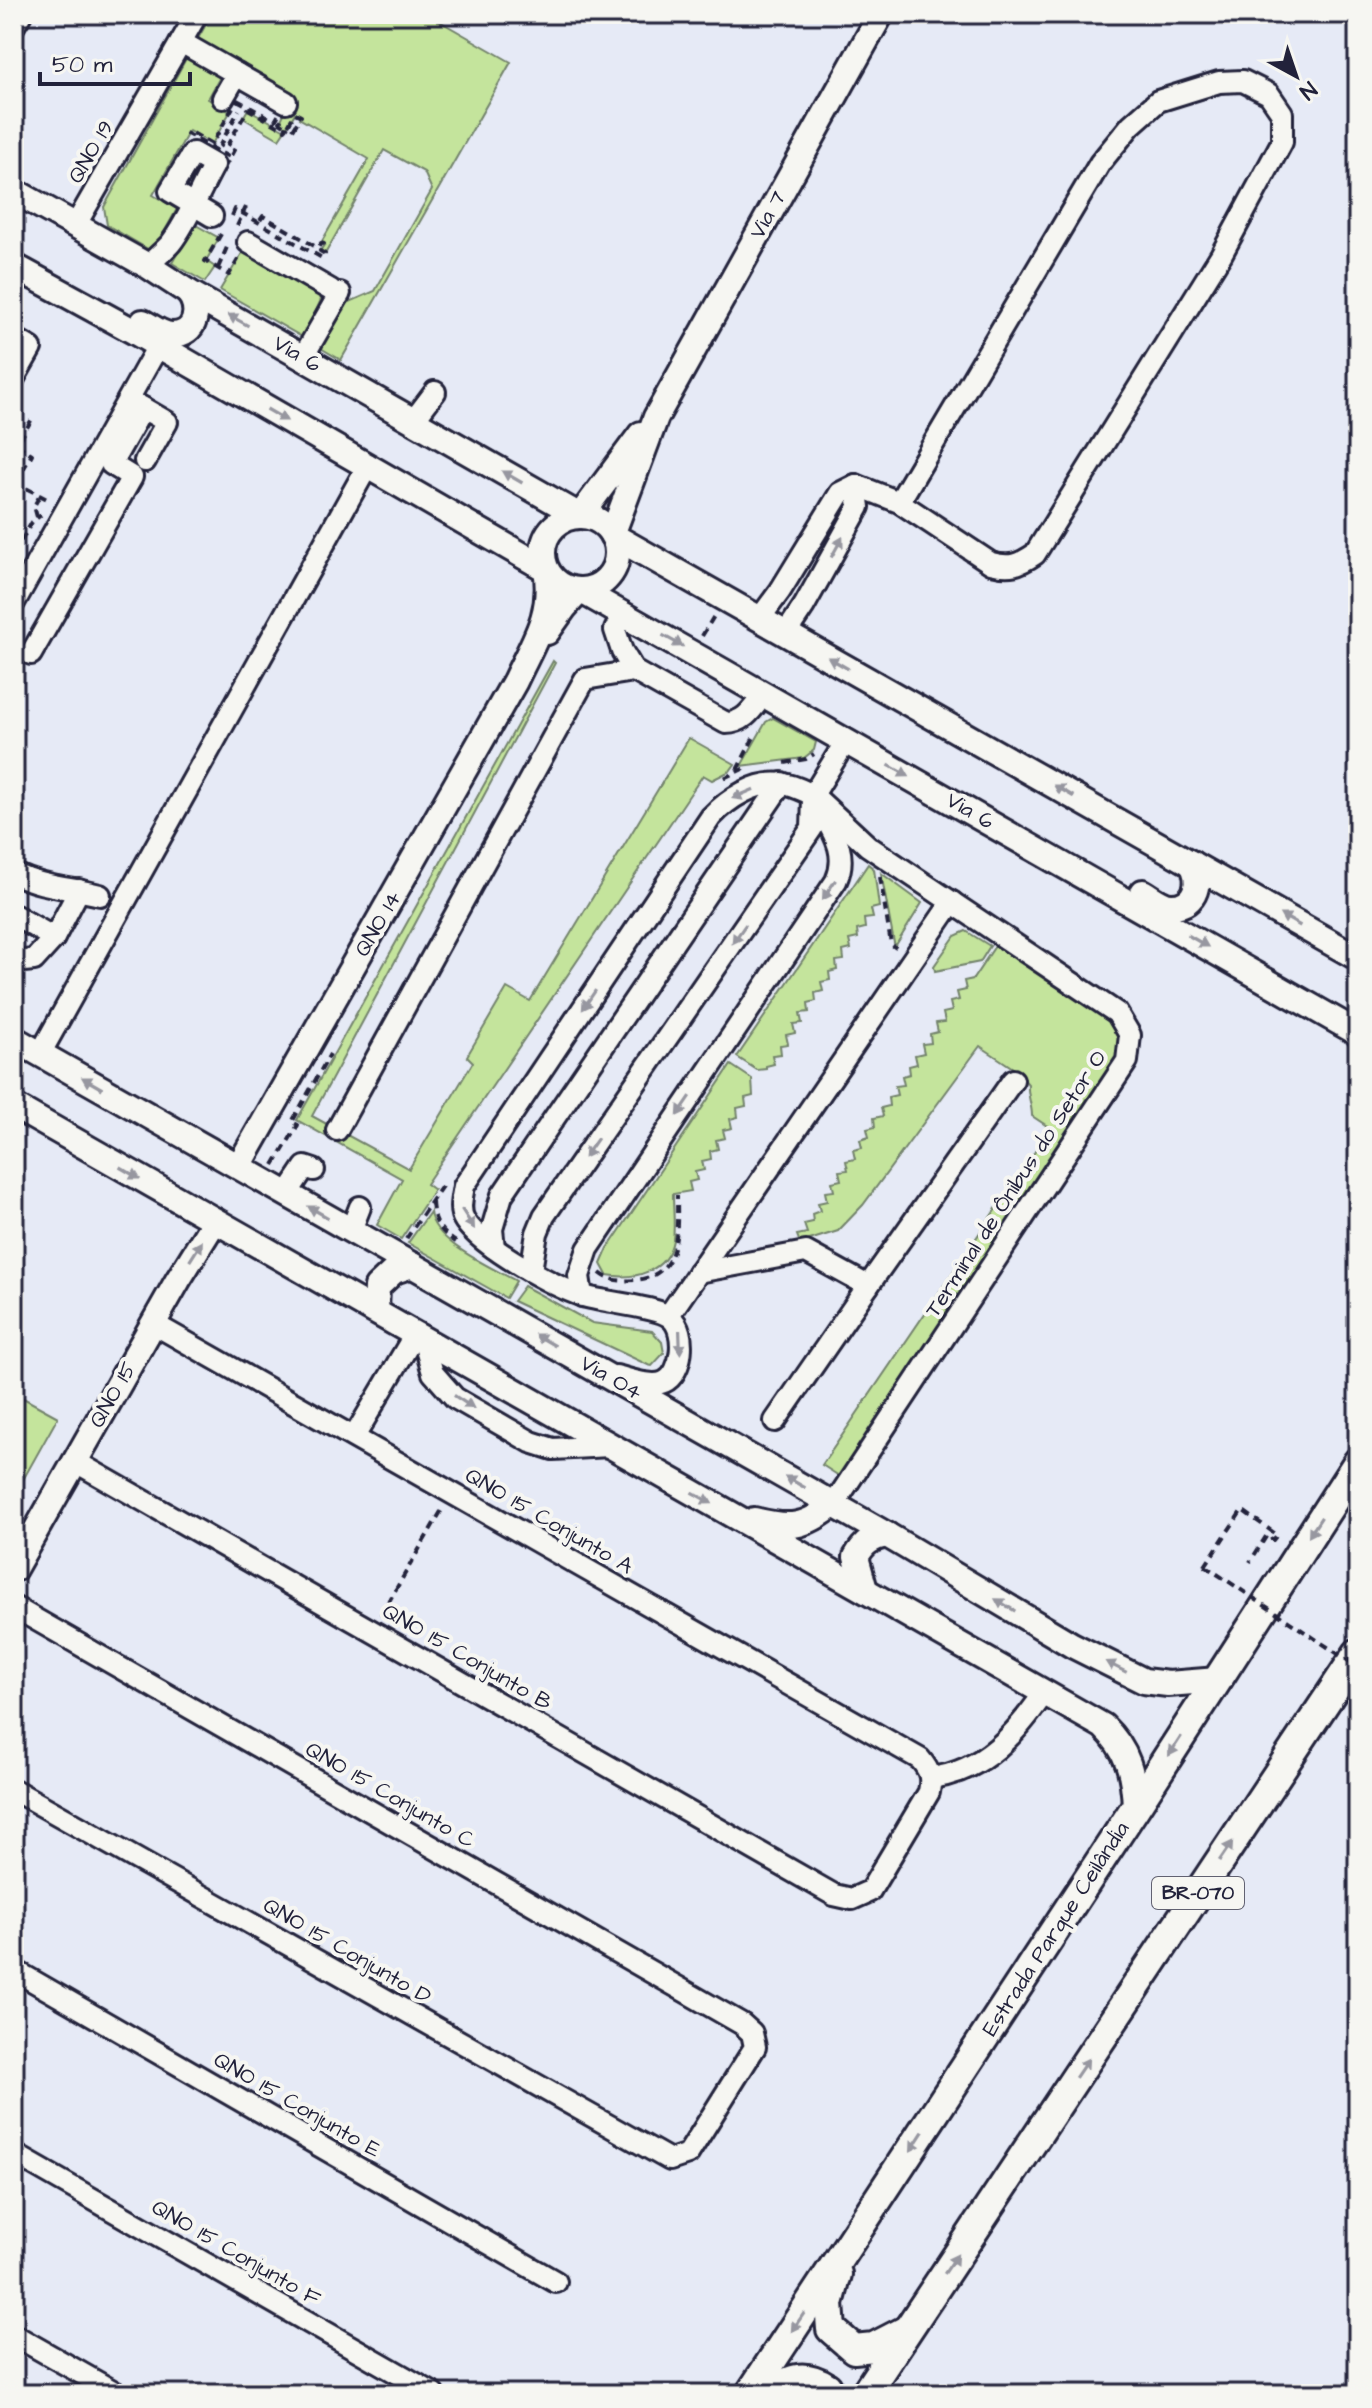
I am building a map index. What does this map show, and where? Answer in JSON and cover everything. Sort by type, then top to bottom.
[{"type":"highway","name":"Estrada Parque Ceilândia","points":[[750,2394],[1358,1462]]},
{"type":"highway","name":"BR-070","points":[[865,2394],[1358,1653]]},
{"type":"highway","points":[[841,2257],[829,2304],[831,2329],[854,2349],[874,2347],[908,2329]]},
{"type":"highway","points":[[767,2394],[791,2379],[814,2378],[827,2387],[829,2394]]},
{"type":"main road","name":"Via 7","points":[[580,516],[656,417],[881,14]]},
{"type":"main road","name":"Via 6","points":[[14,191],[580,516]]},
{"type":"main road","points":[[14,255],[43,263],[164,333],[178,334],[190,327],[196,312],[193,298],[188,292]]},
{"type":"main road","points":[[14,266],[546,569],[567,588],[580,590],[604,581],[612,571],[616,547],[612,535],[604,525],[592,518],[580,516],[561,521],[549,533],[543,546],[546,569]]},
{"type":"main road","name":"Via 7","points":[[612,535],[656,417]]},
{"type":"main road","points":[[612,535],[1358,958]]},
{"type":"main road","name":"QNO 14","points":[[515,681],[547,613],[550,590],[546,569]]},
{"type":"main road","name":"Via 6","points":[[580,590],[1358,1033]]},
{"type":"main road","name":"QNO 14","points":[[239,1166],[515,681],[564,608],[580,590]]},
{"type":"main road","points":[[971,812],[1037,832],[1166,905],[1180,905],[1192,898],[1197,876],[1191,863]]},
{"type":"main road","name":"Via O4","points":[[14,1039],[239,1166],[356,1219],[412,1265],[834,1504],[1072,1645],[1144,1681],[1168,1684],[1218,1680]]},
{"type":"main road","points":[[14,1106],[1103,1726],[1118,1741],[1134,1779],[1135,1808]]},
{"type":"main road","name":"QNO 15","points":[[14,1569],[214,1222]]},
{"type":"main road","points":[[376,1311],[377,1287],[394,1271],[412,1265]]},
{"type":"main road","points":[[733,1515],[775,1525],[797,1526],[816,1518],[834,1504]]},
{"type":"main road","points":[[865,1590],[856,1557],[862,1546],[874,1537],[887,1535]]},
{"type":"street","points":[[14,26],[21,14]]},
{"type":"street","name":"QNO 19","points":[[75,226],[181,42],[193,15]]},
{"type":"street","points":[[181,42],[286,102]]},
{"type":"street","points":[[223,98],[237,74]]},
{"type":"street","points":[[760,618],[840,493],[856,485],[899,502],[991,563],[1007,567],[1035,554],[1221,255],[1282,142],[1282,113],[1269,94],[1243,81],[1219,82],[1158,101],[1131,125],[1100,163],[899,502]]},
{"type":"street","points":[[148,266],[172,242],[192,204],[212,216]]},
{"type":"street","points":[[248,242],[336,292],[303,357]]},
{"type":"street","points":[[14,338],[31,348],[14,378]]},
{"type":"street","points":[[31,654],[132,477],[111,464],[158,346]]},
{"type":"street","points":[[413,421],[435,392]]},
{"type":"street","points":[[135,404],[167,422],[145,461]]},
{"type":"street","points":[[14,603],[135,404]]},
{"type":"street","points":[[40,1054],[367,467]]},
{"type":"street","points":[[786,633],[859,507],[856,485]]},
{"type":"street","points":[[623,613],[615,630],[622,651],[634,671],[726,723],[737,723],[764,694]]},
{"type":"street","points":[[337,1130],[585,679],[634,671]]},
{"type":"street","points":[[531,1271],[537,1233],[544,1216],[812,828],[813,795],[846,741]]},
{"type":"street","points":[[494,1248],[492,1229],[502,1195],[782,783]]},
{"type":"street","points":[[602,1373],[652,1384],[664,1382],[670,1377],[682,1350],[679,1327],[669,1315],[582,1296],[531,1271],[494,1248],[465,1221],[460,1206],[464,1186],[711,817],[726,802],[747,790],[782,783]]},
{"type":"street","name":"Terminal de Ônibus do Setor O","points":[[782,783],[813,795],[868,846],[1117,1013],[1130,1035],[1127,1061],[834,1504]]},
{"type":"street","points":[[582,1296],[579,1276],[588,1249],[836,881],[843,866],[836,838],[813,795]]},
{"type":"street","points":[[14,873],[30,882],[100,895]]},
{"type":"street","points":[[14,962],[34,960],[54,938],[79,890]]},
{"type":"street","points":[[669,1315],[952,902]]},
{"type":"street","points":[[14,915],[54,938]]},
{"type":"street","points":[[775,1421],[1013,1080]]},
{"type":"street","points":[[290,1188],[305,1167],[314,1170]]},
{"type":"street","points":[[698,1272],[806,1252],[868,1286]]},
{"type":"street","name":"QNO 15 Conjunto A","points":[[154,1324],[920,1759],[932,1778]]},
{"type":"street","points":[[354,1437],[419,1337]]},
{"type":"street","points":[[419,1337],[433,1373],[455,1398],[531,1442],[553,1449],[610,1446]]},
{"type":"street","name":"QNO 15 Conjunto B","points":[[76,1462],[834,1895],[852,1899],[870,1891],[929,1792],[932,1778]]},
{"type":"street","name":"QNO 15 Conjunto C","points":[[14,1607],[742,2024],[752,2033],[755,2047],[688,2154],[670,2160],[656,2154]]},
{"type":"street","points":[[932,1778],[955,1775],[996,1751],[1022,1725],[1044,1693]]},
{"type":"street","name":"QNO 15 Conjunto D","points":[[14,1790],[656,2154]]},
{"type":"street","name":"QNO 15 Conjunto E","points":[[14,1970],[556,2282]]},
{"type":"street","name":"QNO 15 Conjunto F","points":[[14,2154],[434,2394]]},
{"type":"street","points":[[14,2335],[118,2394]]},
{"type":"path","points":[[237,100],[275,121],[282,109],[285,111],[280,122],[287,127],[295,113],[301,116],[292,131],[286,129],[242,105],[220,145],[230,152],[211,188],[227,156],[187,134],[189,131],[212,144],[237,100]]},
{"type":"path","points":[[263,216],[318,248],[321,243],[324,244],[320,251],[325,254],[322,258],[259,222],[263,216]]},
{"type":"path","points":[[14,553],[37,517],[56,503],[15,482],[32,454],[17,445],[32,419]]},
{"type":"path","points":[[37,517],[34,506],[40,495]]},
{"type":"path","points":[[14,526],[26,532]]},
{"type":"path","points":[[889,876],[879,869],[891,944],[895,948],[901,945]]},
{"type":"path","points":[[290,1188],[271,1170],[298,1125],[292,1122],[331,1053]]},
{"type":"path","points":[[597,1264],[600,1273],[608,1280],[641,1280],[657,1272],[670,1260],[675,1249],[677,1195]]},
{"type":"path","points":[[371,1631],[452,1493]]},
{"type":"path","points":[[1250,1562],[1267,1535],[1273,1540],[1277,1535],[1242,1510],[1205,1566],[1358,1667]]},
{"type":"green space","points":[[212,14],[427,14],[511,62],[341,360],[319,347],[345,304],[375,291],[432,190],[424,172],[384,150],[325,254],[320,251],[324,245],[321,243],[369,159],[295,113],[287,127],[280,122],[292,97],[196,42]]},
{"type":"green space","points":[[188,55],[221,75],[208,99],[230,112],[212,144],[189,131],[153,195],[177,209],[153,252],[107,225],[104,207]]},
{"type":"green space","points":[[248,109],[285,130],[279,139],[243,118]]},
{"type":"green space","points":[[194,224],[219,238],[206,261],[215,267],[205,282],[172,263]]},
{"type":"green space","points":[[244,250],[323,295],[304,338],[220,290]]},
{"type":"green space","points":[[553,661],[555,663],[312,1116],[409,1169],[473,1062],[467,1056],[507,988],[530,1001],[689,738],[735,764],[730,771],[712,780],[703,775],[426,1184],[434,1190],[401,1239],[377,1225],[402,1179],[297,1120]]},
{"type":"green space","points":[[773,718],[816,742],[814,750],[804,758],[741,766],[766,722]]},
{"type":"green space","points":[[868,864],[874,869],[879,907],[871,909],[873,918],[864,919],[865,928],[857,930],[858,938],[849,940],[851,949],[843,951],[844,960],[836,961],[837,970],[829,972],[830,980],[821,982],[823,991],[815,993],[816,1001],[808,1003],[809,1012],[800,1013],[802,1023],[793,1024],[795,1033],[786,1035],[788,1044],[780,1045],[781,1054],[772,1055],[774,1064],[757,1070],[737,1057]]},
{"type":"green space","points":[[881,873],[922,903],[896,945],[894,943]]},
{"type":"green space","points":[[966,931],[990,946],[980,962],[935,971],[934,966],[955,936]]},
{"type":"green space","points":[[997,943],[1105,1016],[1121,1034],[1122,1056],[839,1476],[822,1465],[1040,1144],[1047,1126],[1032,1116],[1028,1084],[1016,1070],[980,1046],[863,1205],[838,1231],[800,1243],[797,1235],[807,1233],[804,1224],[813,1222],[812,1214],[820,1211],[818,1203],[827,1201],[825,1192],[834,1191],[832,1182],[841,1180],[839,1171],[848,1170],[846,1161],[855,1159],[853,1150],[862,1148],[860,1140],[869,1137],[867,1129],[875,1127],[874,1118],[883,1116],[881,1108],[889,1106],[888,1097],[897,1095],[895,1086],[904,1085],[902,1076],[910,1074],[909,1066],[917,1064],[915,1055],[924,1053],[922,1044],[931,1043],[930,1034],[938,1032],[936,1023],[945,1022],[943,1013],[952,1011],[950,1002],[959,1000],[957,992],[966,990],[964,981],[973,979]]},
{"type":"green space","points":[[731,1065],[752,1079],[753,1096],[745,1098],[746,1106],[737,1108],[738,1117],[730,1119],[732,1128],[723,1130],[725,1138],[716,1140],[718,1149],[710,1151],[711,1159],[702,1161],[704,1170],[695,1172],[697,1180],[689,1182],[691,1191],[673,1194],[674,1234],[670,1251],[657,1266],[639,1275],[607,1275],[601,1264],[608,1248]]},
{"type":"green space","points":[[430,1212],[441,1233],[452,1243],[516,1281],[506,1298],[408,1243]]},
{"type":"green space","points":[[524,1286],[592,1323],[652,1331],[662,1342],[664,1353],[652,1366],[648,1365],[513,1301]]},
{"type":"green space","points":[[14,1393],[58,1417],[14,1496]]}]
